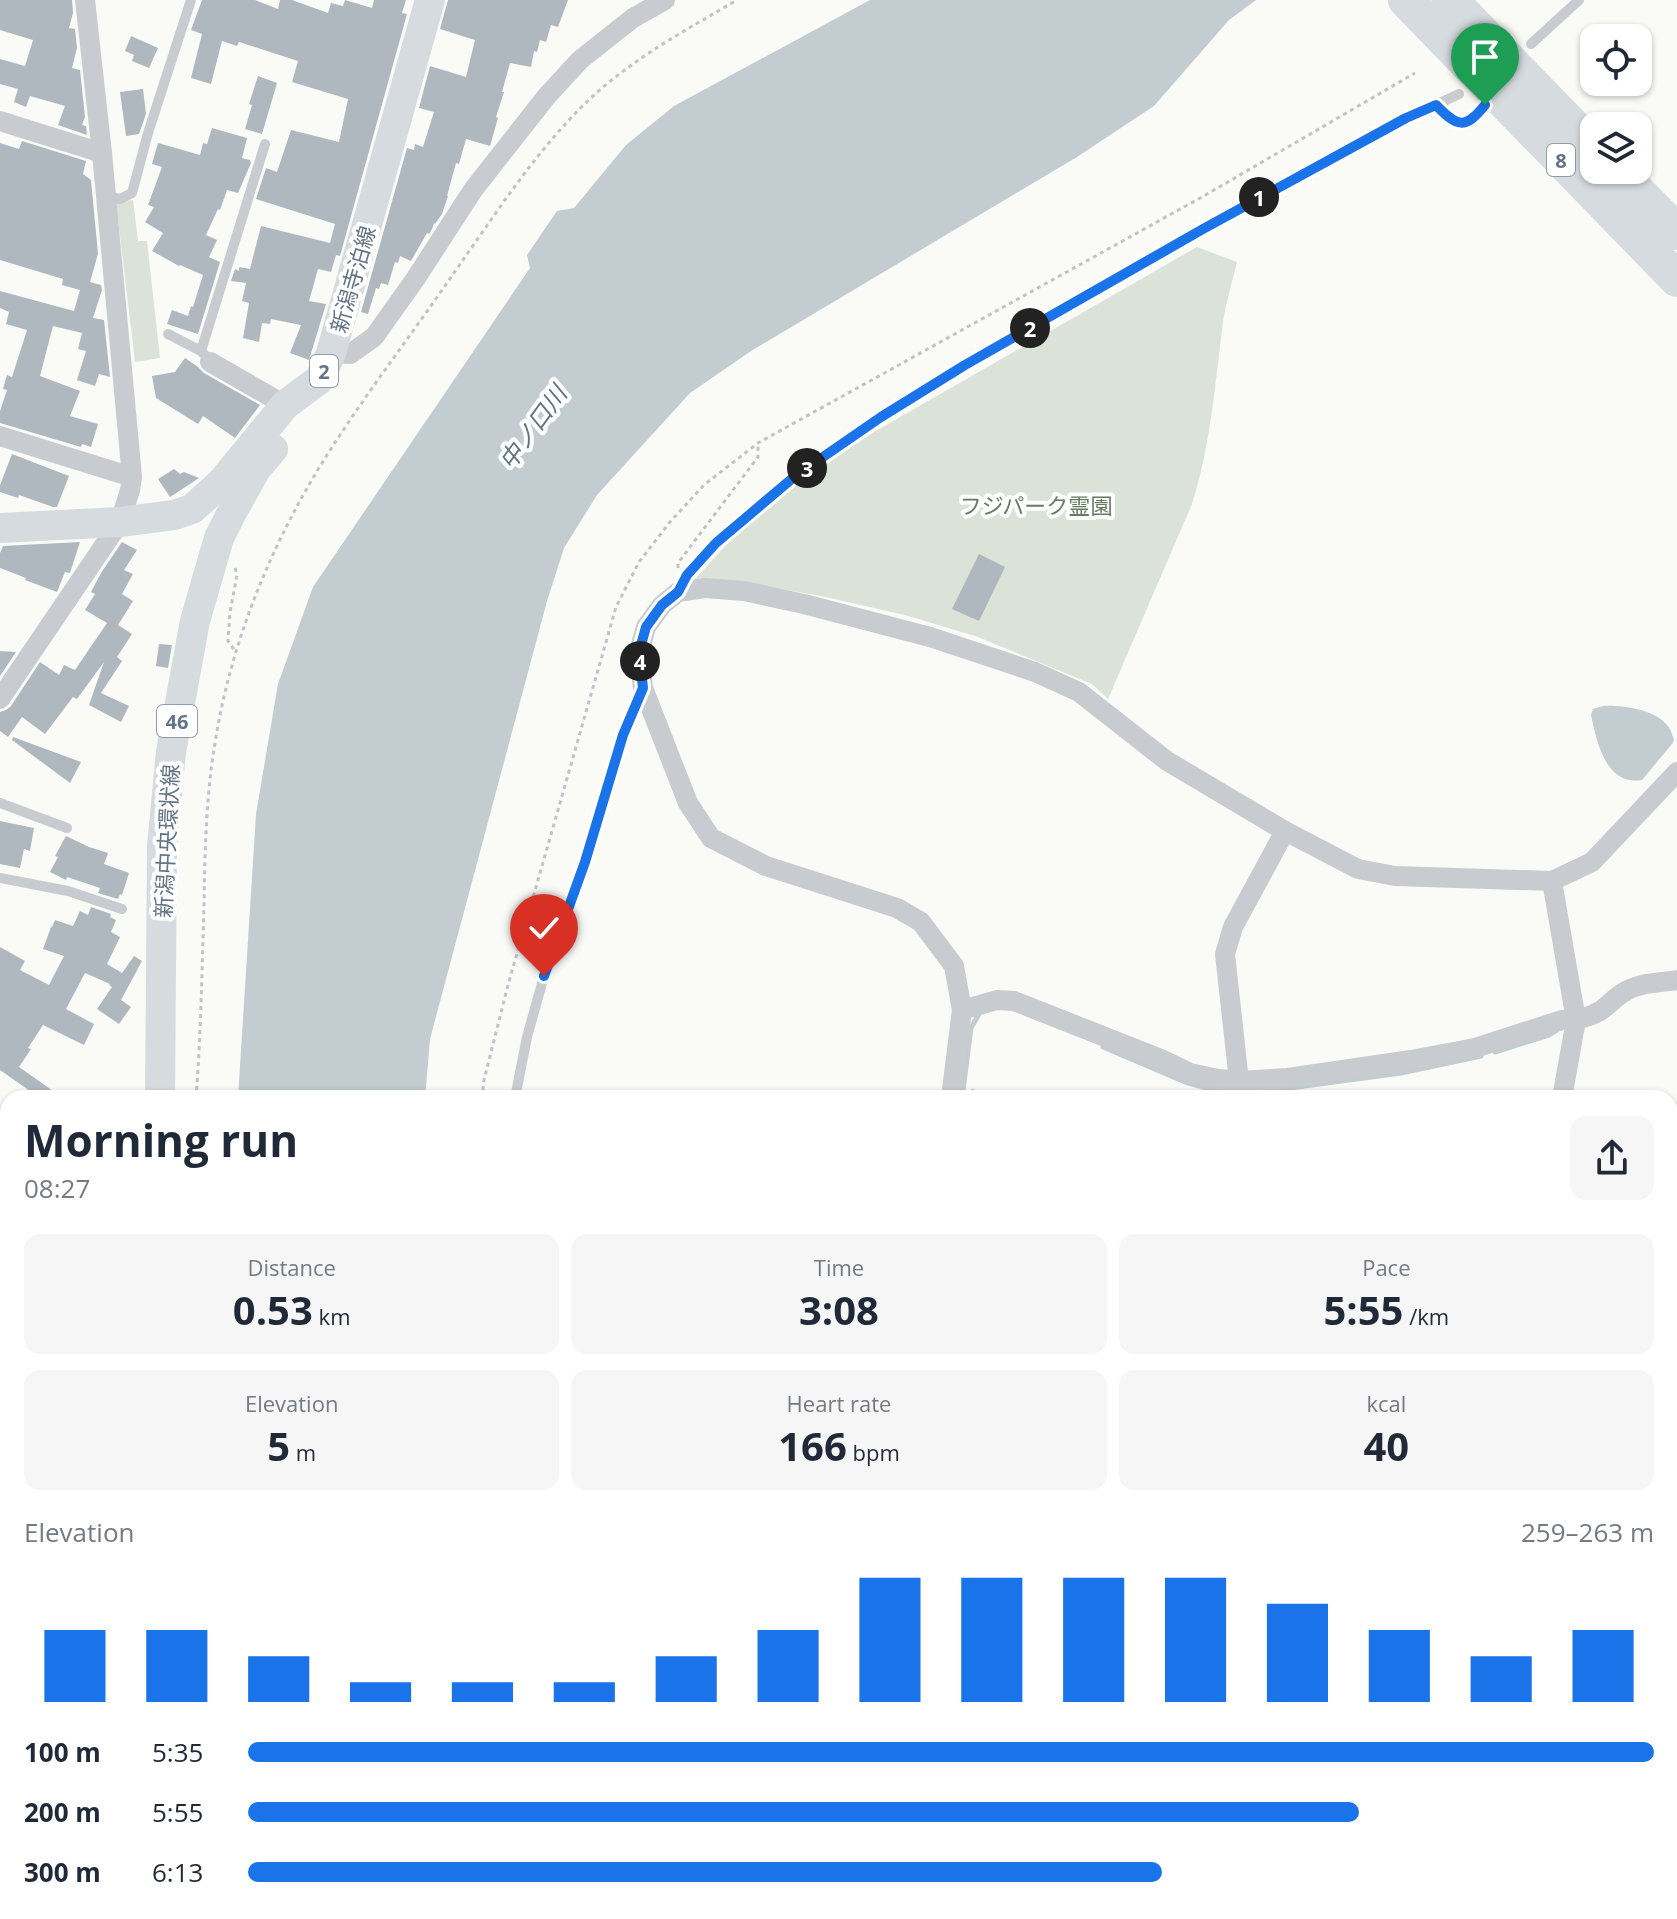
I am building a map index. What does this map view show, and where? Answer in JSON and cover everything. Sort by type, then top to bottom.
[{"type":"highway","name":"8","points":[[1406,0],[1455,21],[1580,135]]},
{"type":"highway","name":"8","points":[[1455,21],[1677,279]]},
{"type":"highway","points":[[1630,184],[1677,232]]},
{"type":"main road","name":"新潟寺泊線","points":[[326,366],[430,0]]},
{"type":"main road","name":"2","points":[[0,528],[120,522],[174,515],[192,509],[221,483],[285,405],[326,366]]},
{"type":"main road","name":"新潟中央環状線","points":[[160,1090],[162,846],[171,752],[195,621],[219,538],[231,514],[256,469],[295,423],[326,366]]},
{"type":"street","points":[[0,699],[120,522],[132,477],[85,0]]},
{"type":"street","points":[[326,366],[374,337],[473,190],[546,97],[580,60],[633,18],[665,0]]},
{"type":"street","points":[[0,121],[102,153]]},
{"type":"street","points":[[206,356],[285,405]]},
{"type":"street","points":[[0,436],[132,477]]},
{"type":"street","points":[[952,1090],[962,1010],[954,966],[921,922],[897,908],[766,866],[711,838],[688,803],[643,688],[639,652],[646,627],[662,605],[678,592],[705,588],[744,591],[804,604],[930,637],[1035,672],[1079,692],[1167,761],[1285,831],[1358,869],[1395,876],[1552,881],[1592,862],[1677,772]]},
{"type":"street","points":[[1239,1081],[1225,954],[1233,927],[1285,831]]},
{"type":"street","points":[[1552,881],[1576,1020],[1563,1090]]},
{"type":"street","points":[[962,1010],[997,1000],[1014,1001],[1190,1073],[1239,1081],[1288,1078],[1475,1048],[1562,1020],[1576,1020],[1599,1012],[1624,991],[1644,983],[1671,985]]},
{"type":"lane","points":[[106,196],[120,199],[132,193],[191,0]]},
{"type":"lane","points":[[1531,44],[1579,0]]},
{"type":"lane","points":[[678,592],[687,575],[727,533],[794,477],[881,417],[965,365],[1243,205],[1406,118],[1459,94]]},
{"type":"lane","points":[[168,334],[206,356],[265,144]]},
{"type":"lane","points":[[517,1090],[544,976],[585,862],[623,735],[643,688]]},
{"type":"lane","points":[[0,803],[67,828]]},
{"type":"lane","points":[[0,878],[68,891],[122,909]]},
{"type":"path","points":[[197,1090],[201,1037],[206,814],[215,742],[230,671],[253,600],[274,552],[327,456],[544,149],[577,111],[626,68],[737,0]]},
{"type":"path","points":[[483,1090],[508,985],[616,607],[639,562],[670,522],[704,485],[758,443],[1188,204],[1415,73]]},
{"type":"path","points":[[1436,105],[1455,122],[1466,124],[1485,105]]},
{"type":"path","points":[[678,592],[678,563],[758,457],[758,443]]},
{"type":"path","points":[[213,560],[232,564],[236,569],[228,641],[236,652]]},
{"type":"green space","points":[[133,200],[138,241],[147,241],[160,358],[135,362],[116,202]]},
{"type":"green space","name":"フジパーク霊園","points":[[1197,247],[1237,262],[1224,314],[1204,459],[1192,504],[1108,699],[1092,684],[978,637],[905,615],[763,586],[695,579],[729,542],[811,473],[874,432]]},
{"type":"water","name":"中ノ口川","points":[[870,0],[1256,0],[1229,20],[1154,106],[1077,157],[751,351],[690,393],[597,495],[564,548],[547,601],[430,1039],[426,1090],[239,1090],[256,814],[278,684],[313,587],[530,268],[527,255],[557,211],[574,208],[626,145],[674,106]]},
{"type":"water","points":[[1603,706],[1644,711],[1659,718],[1670,729],[1674,740],[1672,744],[1642,780],[1620,776],[1605,760],[1591,715],[1593,709]]},
{"type":"building","points":[[0,0],[72,0],[69,28],[75,29],[77,48],[72,68],[80,70],[85,117],[82,125],[86,126],[87,135],[58,125],[65,106],[30,96],[26,107],[14,102],[18,89],[0,84],[0,59],[25,66],[33,40],[0,30]]},
{"type":"building","points":[[202,0],[255,0],[278,9],[280,0],[292,0],[328,13],[331,3],[343,6],[345,0],[372,8],[374,0],[406,0],[402,13],[407,14],[340,256],[336,255],[331,272],[318,269],[309,301],[326,304],[309,360],[290,353],[301,325],[271,319],[270,324],[262,323],[259,342],[243,338],[249,303],[242,301],[246,283],[231,281],[235,269],[250,269],[261,226],[330,243],[335,224],[256,199],[266,168],[277,172],[291,130],[339,142],[348,99],[292,82],[298,61],[239,42],[237,46],[222,41],[211,84],[191,78],[202,34],[191,30]]},
{"type":"building","points":[[448,0],[568,0],[558,27],[551,25],[546,42],[540,40],[531,67],[510,63],[490,146],[466,139],[442,214],[411,261],[400,256],[398,263],[395,262],[388,285],[381,283],[379,289],[376,288],[368,314],[361,312],[407,148],[414,150],[415,144],[423,147],[434,112],[419,108],[430,66],[466,77],[475,40],[440,29]]},
{"type":"building","points":[[131,36],[158,48],[149,68],[132,61],[134,55],[125,51]]},
{"type":"building","points":[[258,76],[277,83],[262,134],[245,129]]},
{"type":"building","points":[[143,89],[146,114],[139,134],[126,136],[120,92]]},
{"type":"building","points":[[212,128],[247,138],[242,158],[251,163],[238,193],[227,190],[206,235],[217,240],[209,257],[220,262],[198,334],[167,324],[172,310],[188,316],[203,275],[152,251],[163,233],[145,222],[154,207],[148,205],[162,167],[152,164],[158,143],[200,155]]},
{"type":"building","points":[[22,141],[86,161],[83,174],[91,180],[98,254],[90,282],[101,285],[102,290],[93,318],[104,320],[110,377],[99,374],[95,386],[77,380],[86,351],[78,349],[82,333],[53,326],[40,376],[80,391],[70,416],[98,424],[91,447],[82,444],[81,447],[0,423],[7,375],[12,377],[27,330],[6,324],[9,312],[0,308],[0,291],[74,311],[80,290],[62,285],[63,279],[0,260],[0,143],[19,149]]},
{"type":"building","points":[[185,358],[204,373],[260,405],[235,438],[203,416],[198,424],[156,398],[152,376],[175,372]]},
{"type":"building","points":[[12,454],[69,476],[57,507],[0,492]]},
{"type":"building","points":[[174,469],[180,474],[184,472],[199,478],[170,497],[158,479]]},
{"type":"building","points":[[80,542],[70,573],[65,572],[57,592],[0,568],[3,546]]},
{"type":"building","points":[[122,542],[137,550],[124,570],[133,574],[122,594],[133,601],[118,625],[132,634],[117,657],[122,661],[101,693],[129,706],[121,722],[89,705],[104,662],[77,699],[73,697],[45,734],[22,717],[8,737],[0,731],[0,712],[11,706],[40,662],[59,675],[64,665],[75,670],[107,623],[85,610],[95,594],[91,592],[101,573]]},
{"type":"building","points":[[979,554],[1005,567],[979,621],[952,609]]},
{"type":"building","points":[[159,644],[172,645],[168,668],[156,666]]},
{"type":"building","points":[[0,651],[16,652],[0,676]]},
{"type":"building","points":[[13,737],[81,762],[70,783],[12,740]]},
{"type":"building","points":[[0,821],[34,828],[30,851],[24,849],[20,868],[0,864]]},
{"type":"building","points":[[66,836],[108,853],[104,864],[129,873],[118,899],[98,893],[100,888],[67,877],[66,880],[50,872]]},
{"type":"building","points":[[91,907],[111,914],[110,917],[116,920],[111,932],[120,937],[107,964],[122,973],[134,956],[142,961],[121,1000],[131,1007],[119,1024],[97,1009],[112,987],[85,973],[66,1009],[94,1024],[84,1045],[43,1025],[19,1067],[52,1090],[29,1090],[0,1070],[0,947],[25,961],[20,970],[49,985],[64,956],[43,949],[51,927],[55,920],[73,926],[80,911],[88,915]]},
{"type":"waterway","points":[[963,1090],[971,1028],[979,1014]]},
{"type":"waterway","points":[[1495,1052],[1557,1030]]},
{"type":"waterway","points":[[1103,1047],[1185,1082],[1213,1090]]},
{"type":"waterway","points":[[1275,1090],[1401,1073],[1481,1056]]},
{"type":"route","points":[[544,976],[585,862],[623,735],[643,688],[639,652],[646,627],[716,543],[794,477],[881,417],[965,365],[1257,198],[1436,105],[1455,122],[1466,124],[1485,105]]}]
